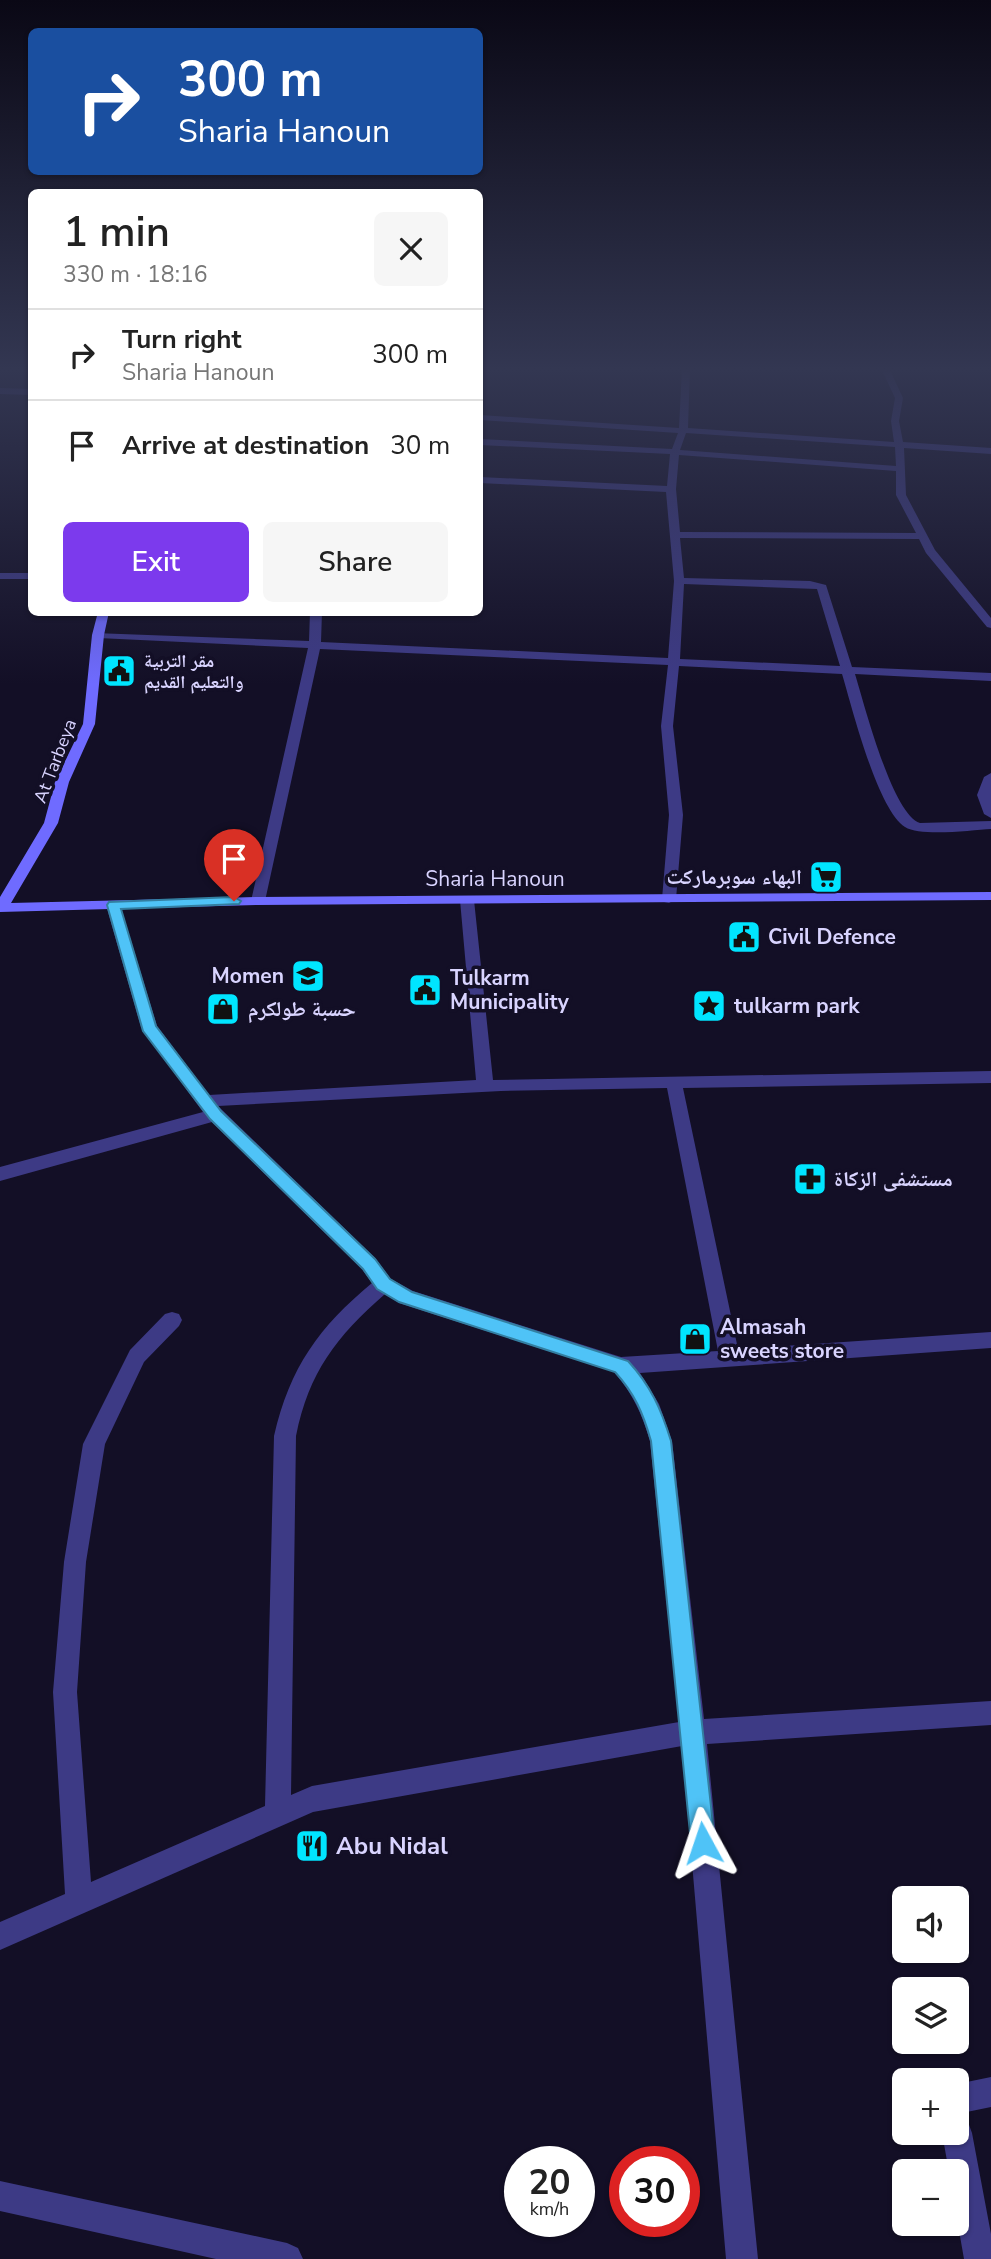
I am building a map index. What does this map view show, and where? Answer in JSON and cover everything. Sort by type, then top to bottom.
[{"type":"street","points":[[669,899],[676,815],[667,726],[674,662],[678,581],[672,473]]},
{"type":"street","points":[[901,473],[901,495],[921,536],[930,551],[991,625]]},
{"type":"street","points":[[483,480],[671,489]]},
{"type":"street","points":[[674,535],[921,536]]},
{"type":"street","points":[[0,576],[28,576]]},
{"type":"street","points":[[678,581],[822,587],[873,754],[904,819],[910,824],[926,827],[991,825]]},
{"type":"street","name":"At Tarbeya","points":[[1,908],[51,823],[62,782],[89,724],[98,635],[103,616]]},
{"type":"street","points":[[258,901],[315,645],[316,616]]},
{"type":"street","points":[[98,635],[991,677]]},
{"type":"street","points":[[991,777],[984,795],[991,814]]},
{"type":"street","name":"Sharia Hanoun","points":[[1,908],[258,901],[991,896]]},
{"type":"street","points":[[467,900],[485,1086]]},
{"type":"street","points":[[113,905],[149,1027],[210,1108],[369,1264],[384,1284],[406,1297],[621,1366],[991,1339]]},
{"type":"street","points":[[0,1174],[210,1108],[485,1086],[991,1077]]},
{"type":"street","points":[[674,1083],[730,1358]]},
{"type":"street","points":[[278,1814],[285,1436],[290,1409],[310,1359],[326,1337],[384,1284]]},
{"type":"street","points":[[79,1902],[65,1692],[75,1562],[94,1444],[137,1356],[172,1320]]},
{"type":"street","points":[[621,1366],[638,1385],[649,1404],[659,1433],[693,1732],[742,2259]]},
{"type":"street","points":[[0,1936],[312,1798],[693,1732],[991,1713]]},
{"type":"street","points":[[969,2097],[991,2092]]},
{"type":"street","points":[[959,2145],[980,2259]]},
{"type":"street","points":[[0,2196],[287,2259]]},
{"type":"place","name":"مقر التربية والتعليم القديم","points":[[119,671]]},
{"type":"place","name":"البهاء سوبرماركت","points":[[826,877]]},
{"type":"place","name":"Civil Defence","points":[[744,937]]},
{"type":"place","name":"Momen","points":[[308,976]]},
{"type":"place","name":"Tulkarm Municipality","points":[[425,990]]},
{"type":"place","name":"tulkarm park","points":[[709,1006]]},
{"type":"place","name":"حسبة طولكرم","points":[[223,1009]]},
{"type":"place","name":"مستشفى الزكاة","points":[[810,1179]]},
{"type":"place","name":"Almasah sweets store","points":[[695,1339]]},
{"type":"place","name":"Abu Nidal","points":[[312,1846]]},
{"type":"route","points":[[234,901],[113,905],[149,1027],[215,1115],[369,1264],[384,1284],[406,1297],[621,1366],[638,1385],[649,1404],[661,1441],[703,1843]]}]
